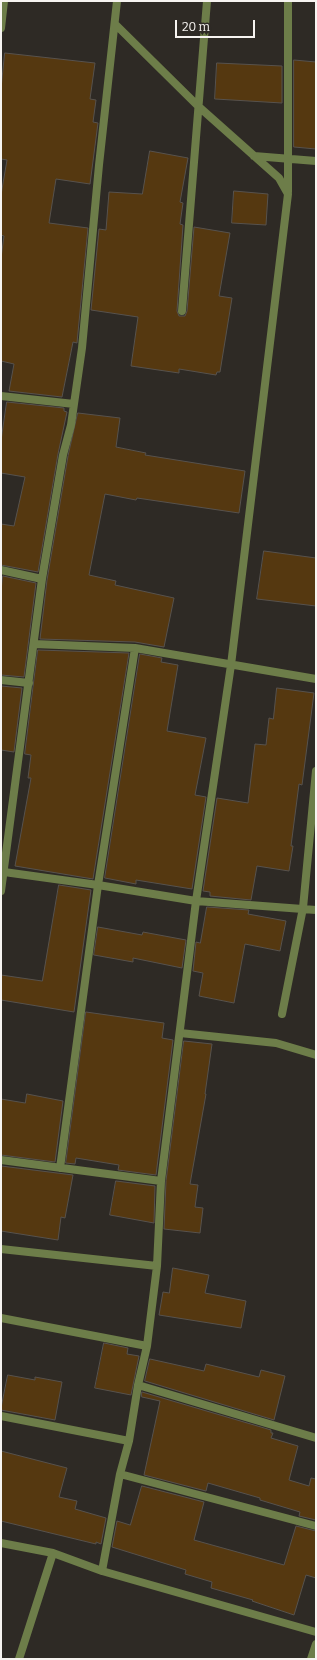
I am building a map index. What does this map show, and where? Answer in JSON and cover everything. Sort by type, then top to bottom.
[{"type":"street","points":[[1,28],[4,1]]},
{"type":"street","points":[[1,891],[4,872],[4,844],[29,683],[42,579],[74,404],[82,348],[99,165],[116,25],[117,1]]},
{"type":"street","points":[[182,311],[207,1]]},
{"type":"street","points":[[102,1571],[120,1474],[129,1440],[138,1384],[147,1346],[157,1266],[161,1181],[196,901],[231,665],[288,194],[288,1]]},
{"type":"street","points":[[116,25],[198,106],[279,178],[288,194]]},
{"type":"street","points":[[254,156],[316,161]]},
{"type":"street","points":[[1,396],[74,404]]},
{"type":"street","points":[[1,570],[42,579]]},
{"type":"street","points":[[34,644],[135,648],[316,679]]},
{"type":"street","points":[[60,1168],[98,885],[135,648]]},
{"type":"street","points":[[1,680],[29,683]]},
{"type":"street","points":[[282,1014],[303,908],[316,771]]},
{"type":"street","points":[[4,872],[196,901],[316,910]]},
{"type":"street","points":[[180,1033],[276,1043],[316,1055]]},
{"type":"street","points":[[1,1160],[161,1181]]},
{"type":"street","points":[[1,1249],[157,1266]]},
{"type":"street","points":[[1,1318],[147,1346]]},
{"type":"street","points":[[138,1384],[316,1438]]},
{"type":"street","points":[[1,1416],[129,1440]]},
{"type":"street","points":[[120,1474],[316,1526]]},
{"type":"street","points":[[1,1543],[53,1553],[102,1571],[316,1632]]},
{"type":"street","points":[[19,1659],[53,1553]]},
{"type":"street","points":[[311,1659],[316,1644]]},
{"type":"building","points":[[5,53],[95,63],[90,99],[96,100],[93,122],[98,123],[90,184],[56,179],[49,223],[88,228],[77,343],[73,342],[62,397],[9,391],[14,364],[1,361],[1,258],[4,236],[1,235],[1,195],[7,160],[1,159],[1,89]]},
{"type":"building","points":[[294,60],[316,62],[316,149],[294,147]]},
{"type":"building","points":[[217,63],[282,66],[282,103],[215,99]]},
{"type":"building","points":[[150,151],[188,158],[180,202],[183,203],[180,224],[183,225],[177,311],[179,316],[185,316],[187,311],[194,227],[230,233],[219,296],[232,298],[220,372],[217,372],[216,375],[179,369],[179,373],[131,366],[138,317],[91,310],[99,229],[106,230],[109,192],[142,194]]},
{"type":"building","points":[[234,191],[268,194],[266,225],[232,223]]},
{"type":"building","points":[[7,402],[64,408],[64,411],[67,412],[58,454],[38,572],[1,565],[1,524],[14,526],[25,477],[1,473],[1,441]]},
{"type":"building","points":[[78,413],[120,418],[116,447],[146,453],[145,455],[245,471],[239,513],[137,498],[136,500],[105,494],[89,575],[116,581],[115,585],[174,598],[164,647],[135,642],[40,639],[47,580],[68,456]]},
{"type":"building","points":[[264,551],[316,558],[316,606],[257,599]]},
{"type":"building","points":[[3,576],[36,583],[24,677],[1,675],[1,591]]},
{"type":"building","points":[[38,650],[129,653],[93,879],[15,866],[31,778],[28,778],[31,755],[25,754]]},
{"type":"building","points":[[140,654],[162,658],[161,662],[178,665],[167,731],[206,738],[195,795],[206,797],[192,889],[136,880],[136,884],[105,878]]},
{"type":"building","points":[[1,686],[22,688],[14,752],[1,750]]},
{"type":"building","points":[[277,688],[314,693],[302,785],[299,784],[289,871],[257,866],[251,900],[210,896],[210,892],[203,891],[217,798],[248,803],[255,744],[266,745],[269,718],[273,719]]},
{"type":"building","points":[[59,885],[91,890],[74,1012],[1,1000],[1,975],[42,981]]},
{"type":"building","points":[[207,907],[249,910],[248,914],[286,921],[280,951],[245,944],[234,1003],[199,996],[203,973],[193,971],[196,942],[200,943]]},
{"type":"building","points":[[98,927],[142,935],[143,932],[186,940],[182,968],[133,958],[133,962],[94,955]]},
{"type":"building","points":[[86,1012],[164,1023],[162,1038],[173,1040],[156,1175],[118,1170],[119,1165],[76,1158],[75,1164],[66,1163]]},
{"type":"building","points":[[184,1041],[212,1044],[206,1094],[190,1184],[198,1185],[195,1207],[203,1208],[200,1233],[164,1229],[166,1181]]},
{"type":"building","points":[[27,1094],[63,1101],[55,1162],[1,1155],[1,1099],[25,1103]]},
{"type":"building","points":[[1,1166],[73,1175],[65,1218],[61,1217],[58,1240],[1,1231]]},
{"type":"building","points":[[116,1181],[155,1186],[154,1223],[110,1215]]},
{"type":"building","points":[[173,1268],[209,1275],[205,1293],[246,1301],[241,1328],[159,1315],[163,1292],[169,1293]]},
{"type":"building","points":[[104,1343],[128,1348],[127,1354],[139,1356],[131,1395],[95,1388]]},
{"type":"building","points":[[150,1359],[204,1371],[206,1364],[259,1377],[261,1370],[285,1376],[274,1420],[145,1381]]},
{"type":"building","points":[[8,1375],[35,1380],[35,1377],[62,1382],[55,1420],[1,1410]]},
{"type":"building","points":[[142,1392],[271,1430],[271,1433],[273,1433],[271,1438],[298,1446],[289,1480],[309,1486],[311,1478],[316,1479],[316,1520],[299,1516],[300,1512],[260,1500],[260,1498],[208,1483],[206,1491],[144,1475],[160,1401],[142,1397]]},
{"type":"building","points":[[1,1451],[67,1468],[59,1497],[77,1501],[75,1509],[106,1518],[101,1544],[1,1521]]},
{"type":"building","points":[[142,1486],[204,1502],[194,1540],[284,1565],[296,1526],[316,1531],[316,1578],[306,1575],[294,1615],[252,1601],[253,1600],[211,1588],[212,1582],[185,1574],[186,1570],[112,1547],[117,1521],[130,1525]]}]
